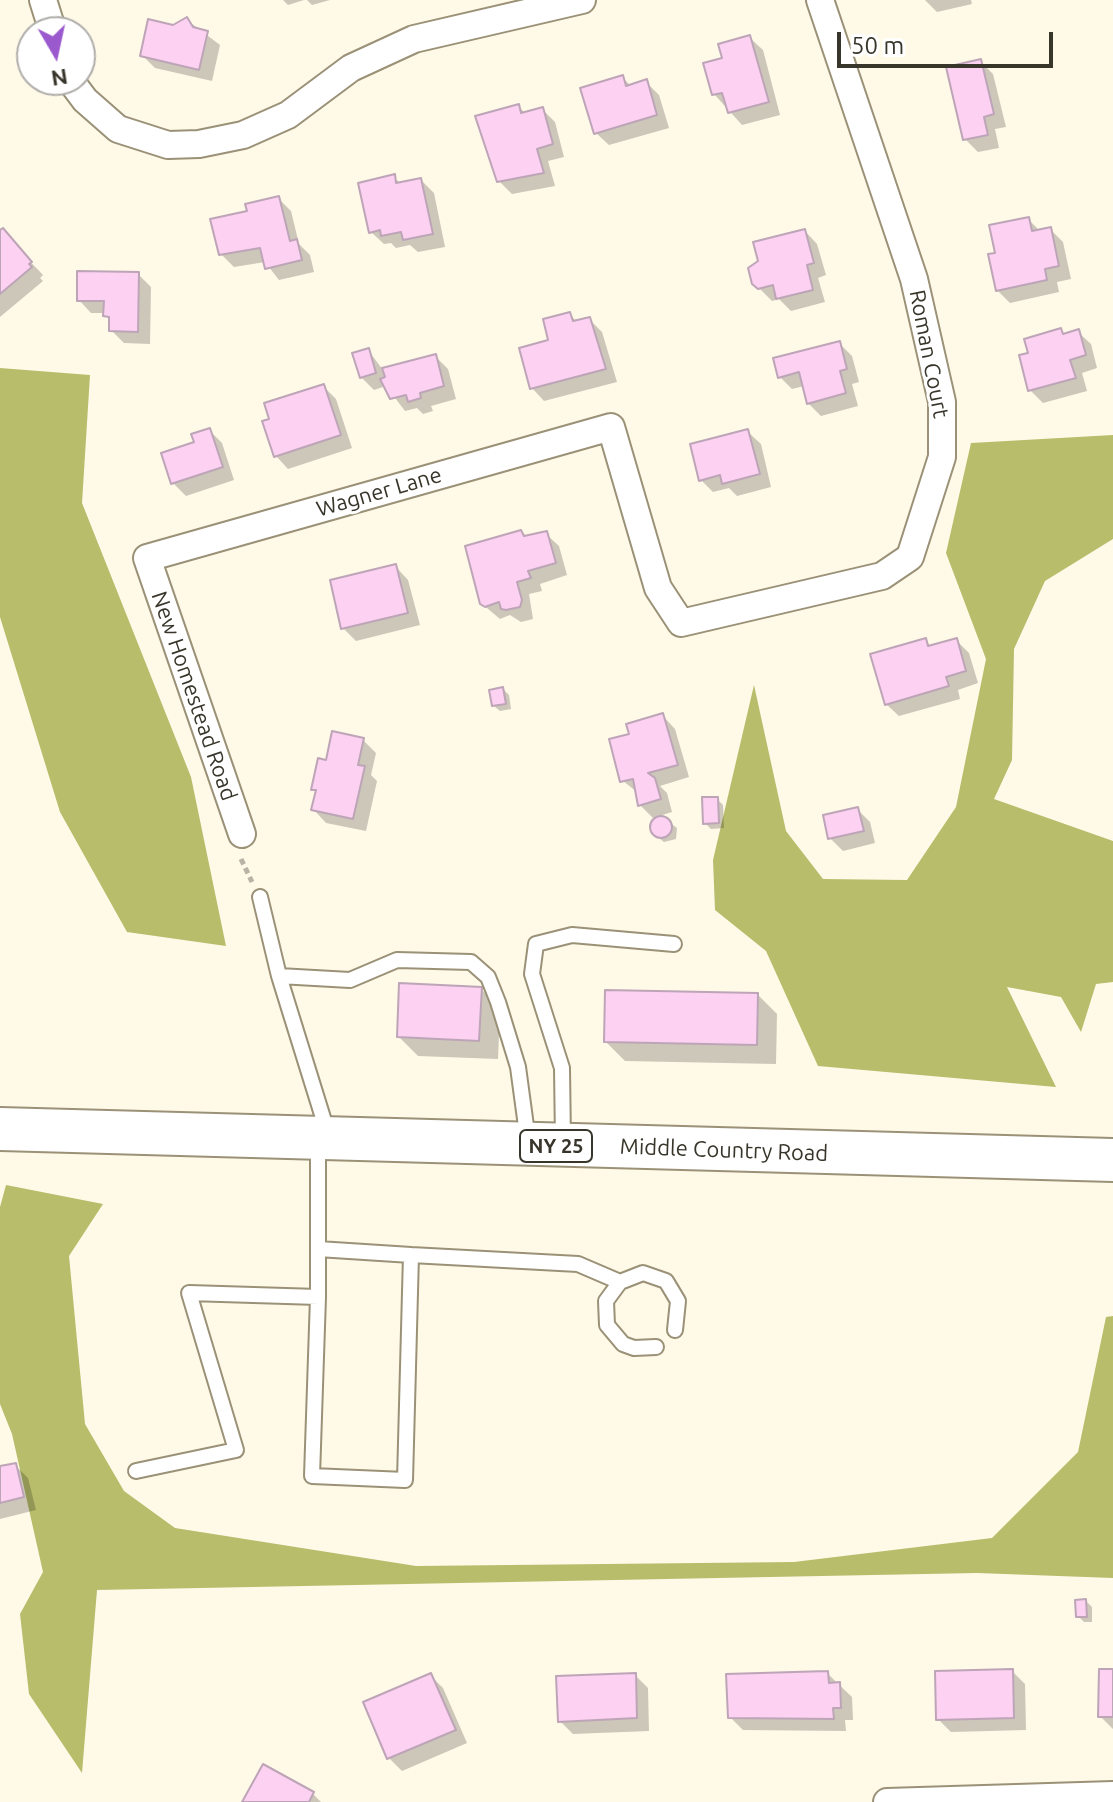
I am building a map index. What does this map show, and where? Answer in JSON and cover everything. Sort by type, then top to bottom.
[{"type":"main road","name":"Middle Country Road","points":[[0,1129],[1113,1160]]},
{"type":"street","points":[[82,96],[118,129],[139,139],[168,145],[199,144],[243,135],[288,115],[351,68],[414,39],[552,2],[582,0]]},
{"type":"street","name":"Roman Court","points":[[611,427],[658,588],[681,623],[882,576],[910,557],[925,521],[942,457],[942,402],[914,279],[820,0]]},
{"type":"street","name":"Wagner Lane","points":[[147,558],[611,427]]},
{"type":"street","name":"New Homestead Road","points":[[147,558],[242,834]]},
{"type":"street","points":[[887,1802],[1113,1795]]},
{"type":"lane","points":[[260,897],[323,1138],[312,1476],[405,1480],[411,1255]]},
{"type":"lane","points":[[546,1145],[562,1068],[532,974],[536,944],[572,935],[674,944]]},
{"type":"lane","points":[[279,976],[350,980],[397,960],[471,962],[488,977],[546,1145]]},
{"type":"lane","points":[[318,1249],[578,1264],[620,1282]]},
{"type":"lane","points":[[656,1347],[634,1348],[623,1344],[607,1325],[606,1301],[620,1282],[643,1273],[666,1281],[678,1301],[675,1330]]},
{"type":"lane","points":[[136,1471],[236,1450],[189,1293],[318,1297]]},
{"type":"path","points":[[242,834],[240,862],[260,897]]},
{"type":"green space","points":[[0,368],[90,375],[82,503],[191,777],[226,946],[127,932],[60,812],[0,617]]},
{"type":"green space","points":[[1113,435],[1113,539],[1045,581],[1014,649],[1012,760],[994,799],[1113,841],[1113,982],[1096,984],[1081,1032],[1061,997],[1007,987],[1056,1087],[818,1066],[766,951],[715,910],[713,860],[754,685],[786,831],[823,879],[907,880],[956,807],[986,659],[946,553],[971,443]]},
{"type":"green space","points":[[6,1185],[103,1204],[69,1256],[85,1424],[124,1491],[175,1528],[416,1566],[794,1562],[992,1538],[1078,1452],[1106,1317],[1113,1316],[1113,1578],[977,1573],[97,1590],[82,1773],[29,1694],[20,1614],[43,1572],[12,1434],[0,1404],[0,1207]]},
{"type":"building","points":[[187,17],[193,27],[208,31],[199,70],[140,56],[148,19],[173,25]]},
{"type":"building","points":[[750,35],[769,102],[728,113],[722,93],[712,95],[703,63],[722,58],[718,44]]},
{"type":"building","points":[[981,59],[994,114],[984,117],[988,135],[963,140],[946,67]]},
{"type":"building","points":[[623,75],[626,86],[647,79],[657,115],[594,134],[580,88]]},
{"type":"building","points":[[519,104],[521,113],[543,107],[553,144],[537,149],[544,173],[497,182],[475,116]]},
{"type":"building","points":[[395,174],[396,183],[421,178],[433,234],[403,240],[401,232],[381,236],[380,230],[369,233],[358,183]]},
{"type":"building","points":[[279,196],[290,241],[297,239],[302,260],[265,269],[260,248],[219,255],[210,219],[247,211],[245,204]]},
{"type":"building","points":[[1029,217],[1032,231],[1051,227],[1059,266],[1045,269],[1047,280],[996,291],[988,254],[995,253],[989,225]]},
{"type":"building","points":[[3,228],[32,262],[29,264],[32,267],[0,294],[0,230]]},
{"type":"building","points":[[805,229],[814,263],[807,265],[813,290],[776,299],[773,285],[758,289],[752,284],[748,268],[758,261],[753,242]]},
{"type":"building","points":[[77,271],[139,272],[138,332],[109,331],[109,317],[103,316],[104,301],[77,301]]},
{"type":"building","points":[[570,312],[573,321],[590,317],[606,369],[530,389],[519,348],[548,340],[543,319]]},
{"type":"building","points":[[1061,328],[1063,334],[1079,329],[1086,355],[1070,360],[1076,378],[1028,391],[1019,355],[1028,353],[1024,339]]},
{"type":"building","points":[[840,341],[847,369],[840,371],[846,393],[807,404],[799,372],[778,378],[773,358]]},
{"type":"building","points":[[369,348],[376,373],[360,378],[352,353]]},
{"type":"building","points":[[436,354],[444,386],[420,393],[421,398],[408,402],[406,395],[390,399],[380,379],[385,377],[382,368]]},
{"type":"building","points":[[324,384],[341,435],[274,457],[262,421],[269,419],[264,403]]},
{"type":"building","points":[[210,428],[223,467],[171,484],[161,453],[194,442],[191,434]]},
{"type":"building","points":[[748,429],[760,474],[722,484],[720,475],[699,481],[690,444]]},
{"type":"building","points":[[521,530],[524,536],[547,531],[556,563],[528,571],[531,578],[517,582],[522,600],[520,607],[501,609],[499,602],[485,607],[480,604],[465,546]]},
{"type":"building","points":[[396,564],[408,613],[341,629],[330,580]]},
{"type":"building","points":[[926,638],[928,646],[957,638],[966,671],[946,677],[949,686],[885,705],[870,654]]},
{"type":"building","points":[[503,687],[506,704],[492,706],[489,690]]},
{"type":"building","points":[[663,713],[678,765],[648,773],[655,778],[661,799],[638,806],[633,779],[620,782],[609,739],[629,734],[626,724]]},
{"type":"building","points":[[332,731],[364,738],[358,765],[365,766],[353,819],[311,810],[316,790],[311,790],[318,758],[326,760]]},
{"type":"building","points":[[702,797],[718,797],[719,823],[703,824]]},
{"type":"building","points":[[858,807],[864,831],[828,839],[823,815]]},
{"type":"building","points":[[661,816],[669,819],[672,827],[669,835],[661,838],[653,835],[650,827],[653,819]]},
{"type":"building","points":[[399,983],[482,987],[479,1041],[397,1037]]},
{"type":"building","points":[[605,990],[758,993],[757,1045],[604,1042]]},
{"type":"building","points":[[16,1463],[24,1497],[0,1503],[0,1466]]},
{"type":"building","points":[[1086,1599],[1087,1617],[1076,1617],[1075,1600]]},
{"type":"building","points":[[1013,1669],[1014,1718],[936,1720],[935,1671]]},
{"type":"building","points":[[1099,1669],[1113,1669],[1113,1717],[1098,1717]]},
{"type":"building","points":[[828,1671],[829,1683],[840,1682],[841,1708],[833,1708],[834,1719],[728,1718],[726,1674]]},
{"type":"building","points":[[431,1673],[456,1730],[387,1759],[363,1702]]},
{"type":"building","points":[[636,1673],[637,1718],[558,1722],[556,1676]]},
{"type":"building","points":[[263,1764],[314,1792],[309,1802],[242,1802]]}]
